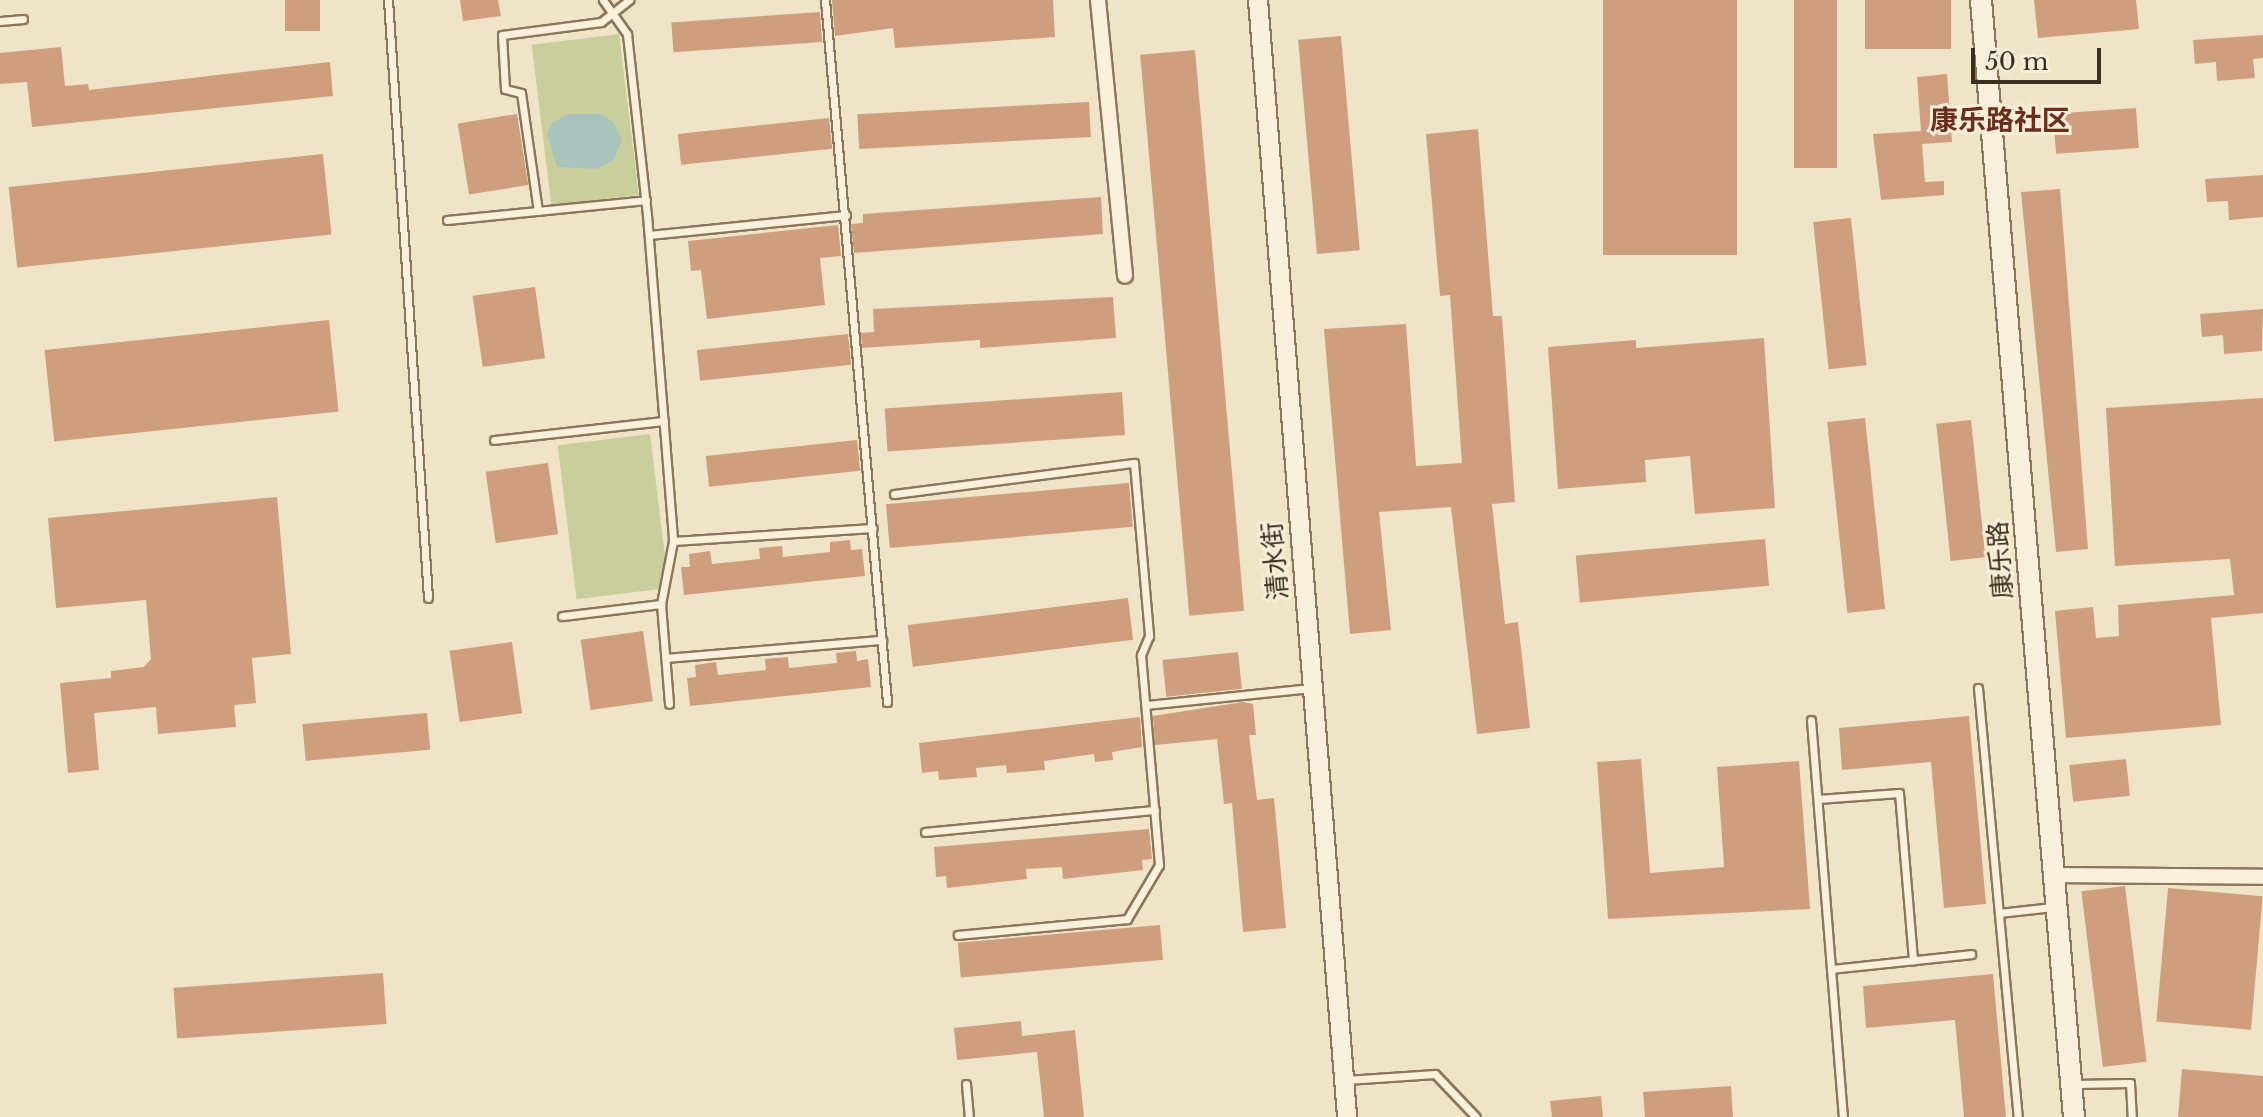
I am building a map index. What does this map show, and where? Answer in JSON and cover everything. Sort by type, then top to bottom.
[{"type":"main road","name":"康乐路","points":[[1981,0],[2074,1117]]},
{"type":"street","points":[[1098,0],[1125,276]]},
{"type":"street","name":"清水街","points":[[1258,0],[1347,1117]]},
{"type":"street","points":[[2053,875],[2263,877]]},
{"type":"lane","points":[[388,0],[428,598]]},
{"type":"lane","points":[[603,0],[617,14],[627,34],[646,200],[673,541],[661,604],[669,704]]},
{"type":"lane","points":[[538,211],[521,93],[505,89],[502,35],[601,22],[617,14],[629,0]]},
{"type":"lane","points":[[825,0],[887,702]]},
{"type":"lane","points":[[0,21],[23,19]]},
{"type":"lane","points":[[447,220],[646,200]]},
{"type":"lane","points":[[649,235],[846,215]]},
{"type":"lane","points":[[494,440],[664,421]]},
{"type":"lane","points":[[894,494],[1134,463],[1149,636],[1141,655],[1159,865],[1127,919],[958,935]]},
{"type":"lane","points":[[673,541],[873,528]]},
{"type":"lane","points":[[562,616],[661,604]]},
{"type":"lane","points":[[666,658],[882,640]]},
{"type":"lane","points":[[1146,705],[1312,688]]},
{"type":"lane","points":[[1978,688],[2018,1117]]},
{"type":"lane","points":[[1811,720],[1843,1117]]},
{"type":"lane","points":[[1818,799],[1899,793],[1913,960]]},
{"type":"lane","points":[[925,832],[1155,810]]},
{"type":"lane","points":[[1999,913],[2056,906]]},
{"type":"lane","points":[[1831,969],[1971,954]]},
{"type":"lane","points":[[1344,1080],[1435,1074],[1476,1117]]},
{"type":"lane","points":[[2071,1084],[2130,1083],[2132,1117]]},
{"type":"lane","points":[[966,1084],[969,1117]]},
{"type":"green space","points":[[619,34],[639,195],[551,206],[532,45]]},
{"type":"green space","points":[[650,434],[669,588],[577,599],[558,445]]},
{"type":"water","points":[[568,114],[602,114],[612,121],[622,139],[614,160],[597,169],[557,167],[547,133],[552,123]]},
{"type":"building","points":[[285,0],[320,0],[320,31],[285,31]]},
{"type":"building","points":[[460,0],[498,0],[501,16],[463,21]]},
{"type":"building","points":[[832,0],[1053,0],[1055,37],[895,48],[893,28],[835,36]]},
{"type":"building","points":[[1603,0],[1737,0],[1737,255],[1603,255]]},
{"type":"building","points":[[1794,0],[1837,0],[1837,168],[1794,168]]},
{"type":"building","points":[[1865,0],[1951,0],[1951,49],[1865,49]]},
{"type":"building","points":[[2034,0],[2136,0],[2139,29],[2038,38]]},
{"type":"building","points":[[820,12],[822,42],[673,52],[671,22]]},
{"type":"building","points":[[2263,35],[2263,58],[2253,59],[2255,78],[2217,81],[2216,62],[2195,64],[2193,40]]},
{"type":"building","points":[[1341,36],[1360,250],[1317,254],[1298,40]]},
{"type":"building","points":[[61,47],[65,86],[88,84],[89,90],[330,62],[333,96],[32,127],[27,82],[0,84],[0,53]]},
{"type":"building","points":[[1195,50],[1244,611],[1189,616],[1140,55]]},
{"type":"building","points":[[1947,74],[1952,142],[1922,144],[1925,182],[1944,181],[1944,195],[1881,200],[1873,134],[1921,131],[1917,77]]},
{"type":"building","points":[[1089,102],[1091,137],[859,149],[857,114]]},
{"type":"building","points":[[2136,108],[2139,148],[2056,154],[2053,114]]},
{"type":"building","points":[[517,114],[528,185],[469,194],[458,123]]},
{"type":"building","points":[[829,118],[832,149],[681,165],[678,134]]},
{"type":"building","points":[[1478,129],[1493,316],[1502,316],[1515,502],[1492,504],[1505,624],[1518,622],[1530,728],[1477,734],[1451,507],[1379,512],[1391,630],[1350,634],[1324,329],[1406,324],[1416,466],[1462,463],[1450,295],[1440,296],[1426,134]]},
{"type":"building","points":[[323,154],[331,235],[17,268],[9,187]]},
{"type":"building","points":[[2263,175],[2263,217],[2229,220],[2228,201],[2207,202],[2205,179]]},
{"type":"building","points":[[2060,189],[2088,549],[2056,552],[2021,192]]},
{"type":"building","points":[[1101,197],[1103,234],[854,253],[851,224],[863,223],[863,214]]},
{"type":"building","points":[[1851,218],[1866,365],[1829,369],[1813,222]]},
{"type":"building","points":[[838,225],[841,256],[820,258],[825,305],[707,319],[701,270],[691,271],[688,241]]},
{"type":"building","points":[[535,287],[545,358],[483,367],[473,296]]},
{"type":"building","points":[[1113,297],[1116,338],[980,348],[980,340],[862,348],[861,333],[874,332],[873,309]]},
{"type":"building","points":[[2263,309],[2262,351],[2224,354],[2223,335],[2202,337],[2200,314]]},
{"type":"building","points":[[329,320],[339,411],[54,441],[45,350]]},
{"type":"building","points":[[848,334],[851,365],[700,381],[697,350]]},
{"type":"building","points":[[1764,338],[1775,508],[1695,514],[1690,456],[1645,460],[1646,482],[1558,489],[1548,347],[1636,340],[1636,348]]},
{"type":"building","points":[[1122,392],[1125,435],[888,451],[885,409]]},
{"type":"building","points":[[2263,398],[2263,613],[2211,618],[2221,725],[2066,738],[2055,611],[2093,607],[2096,638],[2119,636],[2118,605],[2234,595],[2230,559],[2115,566],[2106,408]]},
{"type":"building","points":[[1865,418],[1885,609],[1847,613],[1827,422]]},
{"type":"building","points":[[1971,420],[1985,557],[1951,561],[1936,424]]},
{"type":"building","points":[[857,440],[860,471],[709,487],[706,456]]},
{"type":"building","points":[[548,463],[558,534],[496,543],[486,472]]},
{"type":"building","points":[[1129,483],[1133,527],[890,548],[886,504]]},
{"type":"building","points":[[277,497],[291,654],[252,658],[256,703],[234,705],[236,727],[158,734],[156,707],[94,713],[99,770],[68,773],[60,683],[111,678],[111,671],[144,667],[151,659],[146,600],[56,608],[48,518]]},
{"type":"building","points":[[1765,539],[1769,586],[1580,602],[1576,556]]},
{"type":"building","points":[[850,540],[851,550],[862,549],[865,576],[684,595],[681,567],[690,567],[689,554],[710,551],[712,564],[760,559],[759,548],[782,546],[783,557],[830,552],[830,542]]},
{"type":"building","points":[[1128,598],[1133,640],[913,667],[908,625]]},
{"type":"building","points":[[643,631],[653,701],[590,710],[581,640]]},
{"type":"building","points":[[512,642],[522,713],[460,722],[450,651]]},
{"type":"building","points":[[856,651],[857,661],[868,659],[871,687],[690,706],[687,678],[696,677],[695,665],[716,662],[718,675],[766,670],[765,659],[788,657],[789,668],[837,663],[836,653]]},
{"type":"building","points":[[1238,652],[1242,689],[1166,697],[1162,660]]},
{"type":"building","points":[[1243,702],[1253,704],[1256,735],[1249,735],[1257,800],[1274,798],[1286,928],[1243,932],[1232,803],[1224,804],[1217,739],[1155,745],[1153,716]]},
{"type":"building","points":[[427,713],[430,750],[306,761],[302,724]]},
{"type":"building","points":[[1969,716],[1986,904],[1944,908],[1931,762],[1842,770],[1839,728]]},
{"type":"building","points":[[1140,717],[1142,747],[1112,752],[1113,760],[1095,762],[1094,754],[1044,761],[1045,770],[1007,773],[1006,765],[976,768],[977,777],[939,780],[938,771],[922,773],[919,743]]},
{"type":"building","points":[[1641,759],[1650,873],[1724,867],[1717,767],[1799,761],[1810,909],[1608,919],[1597,762]]},
{"type":"building","points":[[2126,759],[2130,796],[2073,802],[2069,765]]},
{"type":"building","points":[[1149,829],[1152,859],[1142,860],[1143,870],[1063,879],[1062,867],[1026,869],[1027,879],[947,888],[946,876],[936,877],[934,847]]},
{"type":"building","points":[[2125,886],[2147,1062],[2103,1067],[2081,891]]},
{"type":"building","points":[[2168,888],[2263,896],[2251,1030],[2156,1021]]},
{"type":"building","points":[[1160,925],[1163,960],[961,978],[958,943]]},
{"type":"building","points":[[383,973],[387,1024],[177,1039],[174,988]]},
{"type":"building","points":[[1993,974],[2006,1117],[1964,1117],[1955,1020],[1866,1028],[1863,986]]},
{"type":"building","points":[[1021,1021],[1022,1036],[1075,1030],[1084,1117],[1044,1117],[1037,1052],[957,1060],[954,1028]]},
{"type":"building","points":[[2182,1069],[2263,1076],[2263,1117],[2178,1117]]},
{"type":"building","points":[[1731,1086],[1733,1117],[1645,1117],[1643,1092]]},
{"type":"building","points":[[1601,1096],[1603,1117],[1552,1117],[1550,1101]]},
{"type":"district","name":"康乐路社区","points":[[2000,121]]}]
